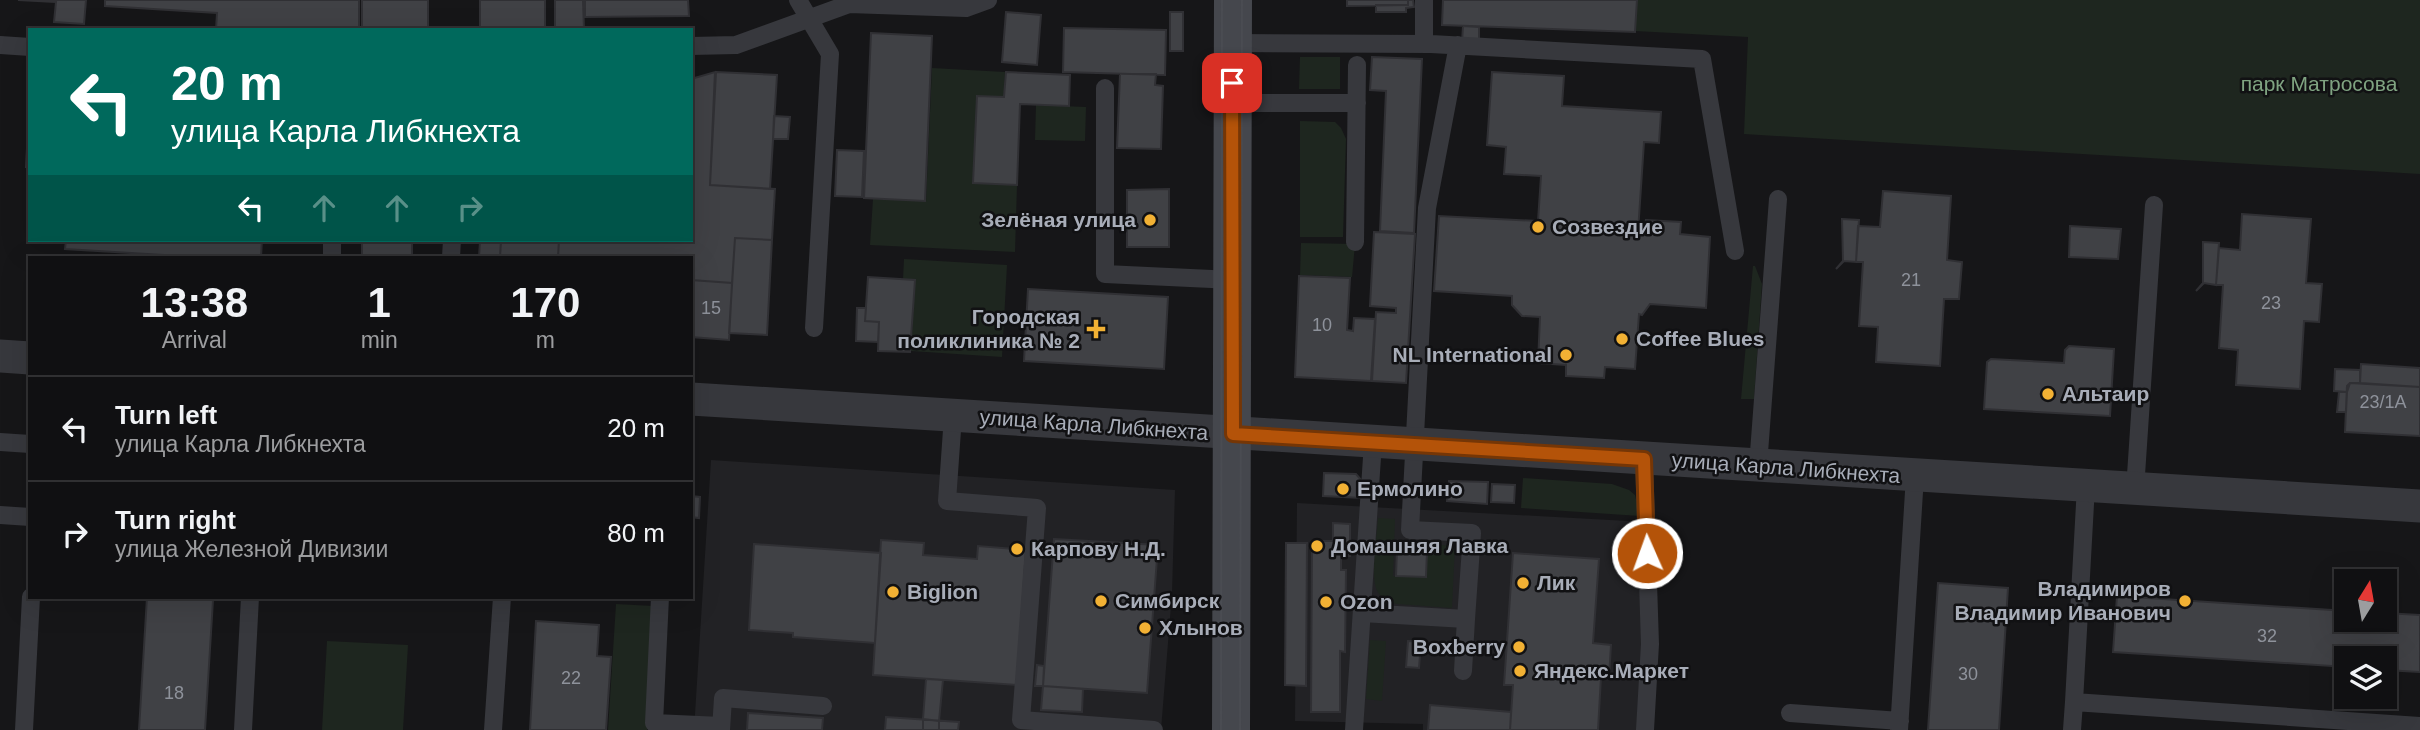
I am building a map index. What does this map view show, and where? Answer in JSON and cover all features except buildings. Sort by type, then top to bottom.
[{"type":"street","points":[[1231,730],[1233,0]]},
{"type":"street","points":[[0,356],[28,358]]},
{"type":"street","name":"улица Карла Либкнехта","points":[[693,399],[2420,506]]},
{"type":"lane","points":[[798,0],[830,54],[814,328]]},
{"type":"lane","points":[[693,47],[736,45],[849,4],[966,8],[988,0]]},
{"type":"lane","points":[[1424,0],[1424,44]]},
{"type":"lane","points":[[1232,43],[1458,45],[1702,59],[1735,251]]},
{"type":"lane","points":[[0,45],[28,47]]},
{"type":"lane","points":[[1458,45],[1427,208],[1410,530],[1472,533],[1464,671]]},
{"type":"lane","points":[[1355,242],[1357,65]]},
{"type":"lane","points":[[1105,88],[1105,274],[1233,280]]},
{"type":"lane","points":[[1232,103],[1357,103]]},
{"type":"lane","points":[[1758,466],[1778,199]]},
{"type":"lane","points":[[2135,490],[2154,205]]},
{"type":"lane","points":[[953,416],[947,501],[1037,508],[1021,720],[1154,730]]},
{"type":"lane","points":[[0,442],[28,444]]},
{"type":"lane","points":[[1354,730],[1373,442]]},
{"type":"lane","points":[[1644,459],[1650,645],[1644,730]]},
{"type":"lane","points":[[1790,713],[1899,726],[1914,476]]},
{"type":"lane","points":[[2072,730],[2086,486]]},
{"type":"lane","points":[[0,516],[28,517]]},
{"type":"lane","points":[[24,730],[31,599]]},
{"type":"lane","points":[[243,730],[250,599]]},
{"type":"lane","points":[[493,730],[502,599]]},
{"type":"lane","points":[[660,599],[654,723],[721,728],[723,698],[823,706]]},
{"type":"lane","points":[[1362,613],[1466,619]]},
{"type":"lane","points":[[2074,702],[2420,726]]},
{"type":"shaded area","points":[[711,460],[1175,490],[1172,593],[1161,730],[694,730]]},
{"type":"shaded area","points":[[1297,503],[1646,522],[1645,730],[1423,730],[1423,724],[1295,721]]},
{"type":"green space","name":"парк Матросова","points":[[1637,0],[2420,0],[2420,174],[1744,134],[1748,37],[1635,31]]},
{"type":"green space","points":[[1300,57],[1340,57],[1340,89],[1299,89]]},
{"type":"green space","points":[[932,68],[1005,72],[1004,97],[977,96],[973,183],[1017,185],[1015,252],[870,245],[873,199],[926,201]]},
{"type":"green space","points":[[1036,105],[1086,107],[1085,141],[1035,140]]},
{"type":"green space","points":[[1300,121],[1335,122],[1346,139],[1343,237],[1300,237]]},
{"type":"green space","points":[[1301,243],[1355,244],[1352,277],[1300,275]]},
{"type":"green space","points":[[904,259],[1007,265],[1002,357],[911,351],[915,281],[903,279]]},
{"type":"green space","points":[[1753,266],[1762,284],[1754,399],[1741,399]]},
{"type":"green space","points":[[1523,478],[1612,484],[1635,495],[1640,516],[1521,508]]},
{"type":"green space","points":[[1378,518],[1395,519],[1393,576],[1426,577],[1428,544],[1455,546],[1452,608],[1395,603],[1379,595],[1374,574]]},
{"type":"green space","points":[[616,604],[653,606],[647,730],[608,730]]},
{"type":"green space","points":[[1370,640],[1386,641],[1382,701],[1366,699]]},
{"type":"green space","points":[[327,641],[408,645],[403,730],[322,730]]},
{"type":"tram line","points":[[1221,730],[1222,0]]},
{"type":"tram line","points":[[1240,730],[1242,0]]},
{"type":"place","name":"Зелёная улица","points":[[1150,220]]},
{"type":"place","name":"Созвездие","points":[[1538,227]]},
{"type":"place","name":"Городская поликлиника № 2","points":[[1096,329]]},
{"type":"place","name":"Coffee Blues","points":[[1622,339]]},
{"type":"place","name":"NL International","points":[[1566,355]]},
{"type":"place","name":"Альтаир","points":[[2048,394]]},
{"type":"place","name":"Ермолино","points":[[1343,489]]},
{"type":"place","name":"Домашняя Лавка","points":[[1317,546]]},
{"type":"place","name":"Карпову Н.Д.","points":[[1017,549]]},
{"type":"place","name":"Лик","points":[[1523,583]]},
{"type":"place","name":"Biglion","points":[[893,592]]},
{"type":"place","name":"Симбирск","points":[[1101,601]]},
{"type":"place","name":"Владимиров Владимир Иванович","points":[[2185,601]]},
{"type":"place","name":"Ozon","points":[[1326,602]]},
{"type":"place","name":"Хлынов","points":[[1145,628]]},
{"type":"place","name":"Boxberry","points":[[1519,647]]},
{"type":"place","name":"Яндекс.Маркет","points":[[1520,671]]},
{"type":"route","points":[[1232,83],[1233,434],[1644,459],[1647,553]]}]
